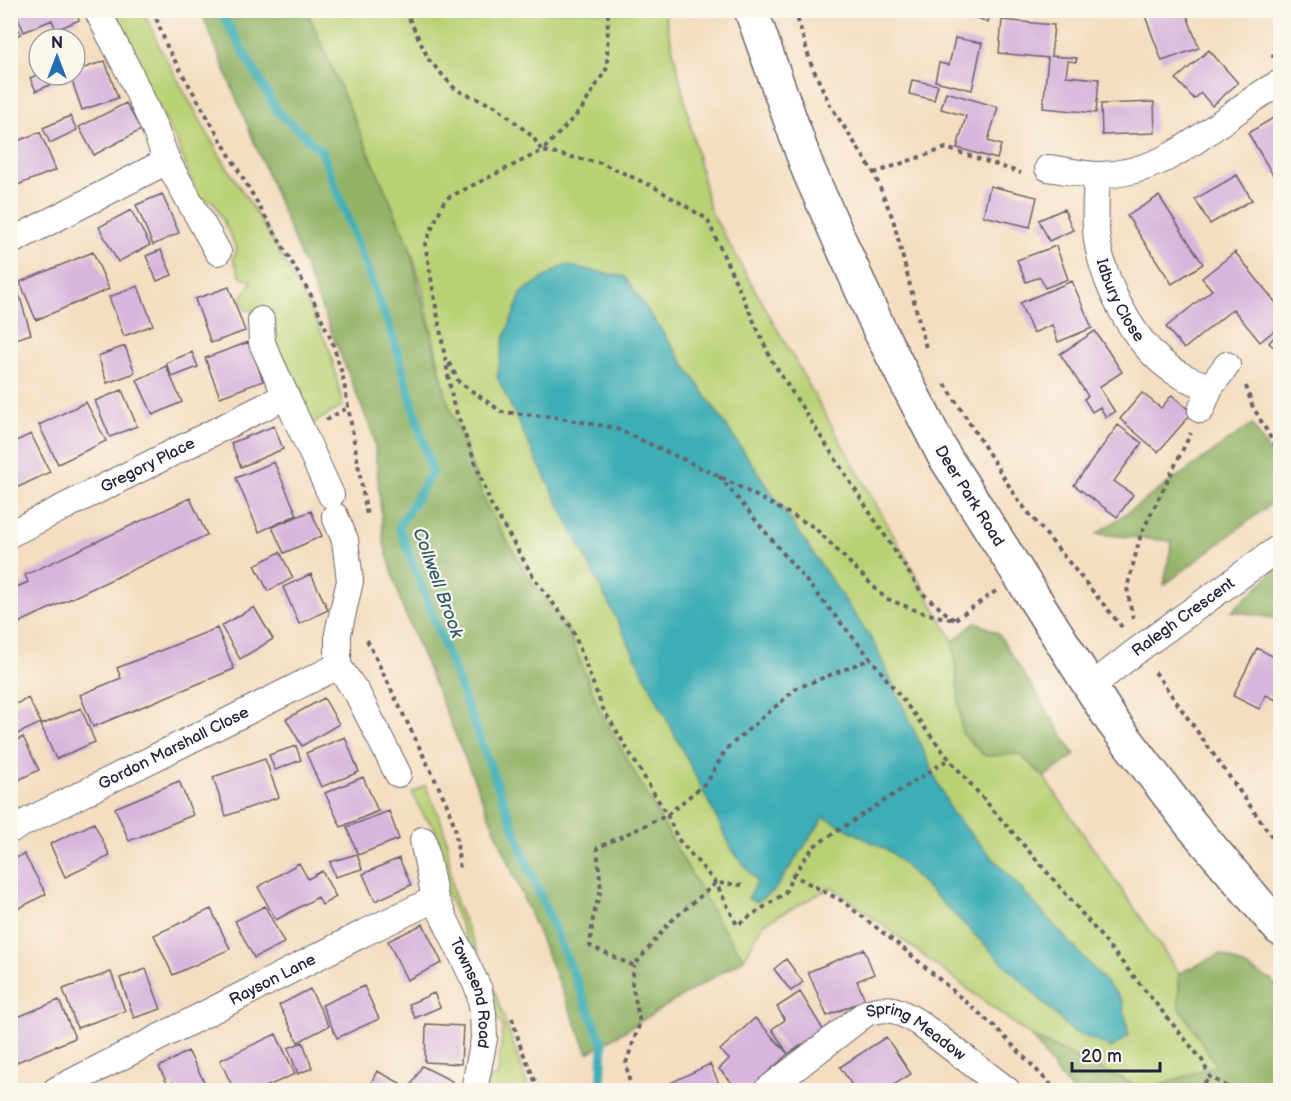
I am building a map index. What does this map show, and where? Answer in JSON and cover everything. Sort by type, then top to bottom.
[{"type":"street","points":[[97,10],[129,72],[167,161],[218,252]]},
{"type":"street","name":"Deer Park Road","points":[[751,10],[808,169],[879,329],[943,454],[1089,688],[1154,778],[1281,929]]},
{"type":"street","points":[[1048,168],[1097,175],[1128,172],[1169,158],[1275,86]]},
{"type":"street","points":[[10,242],[167,161]]},
{"type":"street","name":"Idbury Close","points":[[1097,175],[1095,209],[1097,238],[1108,278],[1121,308],[1136,334],[1154,355],[1183,377],[1205,398]]},
{"type":"street","points":[[261,320],[262,343],[333,506],[345,540],[350,581],[338,633],[338,666],[357,693],[398,774]]},
{"type":"street","points":[[1205,398],[1227,365]]},
{"type":"street","name":"Gregory Place","points":[[10,534],[286,396]]},
{"type":"street","name":"Ralegh Crescent","points":[[1089,688],[1139,649],[1281,547]]},
{"type":"street","name":"Gordon Marshall Close","points":[[10,831],[338,666]]},
{"type":"street","points":[[423,840],[435,899]]},
{"type":"street","name":"Rayson Lane","points":[[56,1090],[435,899]]},
{"type":"street","name":"Townsend Road","points":[[435,899],[458,942],[479,990],[484,1039],[474,1090]]},
{"type":"street","name":"Spring Meadow","points":[[766,1090],[866,1013],[884,1007],[904,1014],[919,1023],[1007,1090]]},
{"type":"path","points":[[405,10],[429,60],[456,90],[497,107],[533,137],[542,151],[601,163],[654,187],[707,219],[772,361],[922,593],[954,620]]},
{"type":"path","points":[[795,10],[810,64],[830,105],[874,173],[893,219],[929,358]]},
{"type":"path","points":[[1275,86],[1279,10]]},
{"type":"path","points":[[608,11],[607,68],[581,110],[542,151],[445,199],[425,244],[453,403],[491,504],[534,578],[572,628],[602,707],[667,815],[678,839],[716,883],[736,925],[785,893],[793,875],[814,846],[949,759]]},
{"type":"path","points":[[874,173],[946,148],[1025,174],[1048,168]]},
{"type":"path","points":[[446,359],[459,382],[502,412],[554,417],[615,428],[719,476],[814,527],[885,598],[920,612],[954,620],[1018,576]]},
{"type":"path","points":[[1227,365],[1237,359],[1252,405],[1281,451]]},
{"type":"path","points":[[942,378],[1018,500],[1139,649],[1281,848]]},
{"type":"path","points":[[1139,649],[1127,588],[1141,534],[1180,458],[1205,398]]},
{"type":"path","points":[[719,476],[949,759],[1079,909],[1202,1060],[1210,1077],[1234,1090]]},
{"type":"path","points":[[634,966],[590,946],[593,917],[601,889],[597,848],[667,815],[708,781],[726,749],[796,688],[870,659]]},
{"type":"path","points":[[793,875],[842,901],[904,949],[994,1026],[1054,1088],[1060,1090]]},
{"type":"path","points":[[631,1090],[626,1063],[640,1023],[632,984],[634,966],[670,922],[716,883],[742,885]]},
{"type":"path","points":[[1198,1090],[1210,1077]]},
{"type":"green space","points":[[110,11],[143,11],[160,48],[220,156],[268,232],[313,314],[330,351],[343,406],[312,424],[269,340],[266,311],[246,310],[241,298],[252,282],[240,276],[233,259],[237,249],[214,202],[198,197],[177,143]]},
{"type":"green space","points":[[201,11],[307,11],[409,245],[446,397],[486,505],[530,580],[567,629],[600,711],[718,922],[744,959],[588,1053],[403,609],[384,543],[374,437]]},
{"type":"green space","points":[[307,11],[664,11],[710,210],[953,641],[962,733],[985,756],[1020,754],[1044,777],[1179,973],[1179,1006],[1217,1065],[1146,1090],[1032,1037],[832,887],[763,924],[744,959],[718,922],[600,711],[567,629],[530,580],[486,505],[446,397],[422,286],[409,245]]},
{"type":"green space","points":[[1252,424],[1280,470],[1280,497],[1164,585],[1172,541],[1097,534]]},
{"type":"green space","points":[[1280,566],[1280,619],[1232,611]]},
{"type":"green space","points":[[976,622],[998,633],[1075,755],[1044,777],[1020,754],[985,756],[962,733],[953,641]]},
{"type":"green space","points":[[425,785],[442,824],[447,843],[456,903],[490,978],[529,1090],[485,1090],[486,1082],[498,1075],[503,1027],[496,1015],[446,891],[439,862],[439,837],[436,829],[424,816],[412,793]]},
{"type":"green space","points":[[1221,954],[1271,980],[1280,989],[1280,1090],[1150,1090],[1216,1065],[1179,1006],[1179,973]]},
{"type":"green space","points":[[1032,1037],[1146,1090],[1072,1090],[1056,1072]]},
{"type":"water","points":[[564,265],[625,277],[874,643],[952,813],[1122,1000],[1129,1036],[1111,1048],[1071,1030],[891,852],[824,817],[774,891],[756,902],[748,899],[757,881],[733,851],[497,377],[503,342],[522,292]]},
{"type":"building","points":[[15,10],[75,10],[79,20],[63,27],[55,27],[52,20],[36,27],[27,27],[27,31],[24,32]]},
{"type":"building","points":[[954,10],[992,10],[988,22]]},
{"type":"building","points":[[1162,10],[1185,10],[1199,48],[1162,61],[1145,16]]},
{"type":"building","points":[[10,12],[21,34],[10,39]]},
{"type":"building","points":[[1002,20],[1054,25],[1051,56],[1077,58],[1076,62],[1068,61],[1066,76],[1099,79],[1096,113],[1043,108],[1048,58],[999,53]]},
{"type":"building","points":[[955,38],[982,43],[972,90],[935,81],[939,63],[949,65]]},
{"type":"building","points":[[1209,50],[1238,83],[1212,106],[1201,93],[1194,99],[1176,79]]},
{"type":"building","points":[[105,61],[118,98],[82,110],[74,87],[87,87],[87,67]]},
{"type":"building","points":[[912,80],[938,85],[934,100],[909,94]]},
{"type":"building","points":[[946,92],[998,107],[988,141],[1001,145],[997,159],[957,148],[966,116],[941,109]]},
{"type":"building","points":[[1154,102],[1155,133],[1102,135],[1101,104]]},
{"type":"building","points":[[126,103],[141,130],[94,155],[79,127]]},
{"type":"building","points":[[1280,114],[1280,171],[1273,175],[1248,133]]},
{"type":"building","points":[[70,116],[77,130],[50,143],[43,128]]},
{"type":"building","points":[[40,132],[56,170],[10,188],[10,144]]},
{"type":"building","points":[[1237,175],[1252,200],[1210,224],[1195,199]]},
{"type":"building","points":[[990,186],[1037,197],[1030,227],[983,216]]},
{"type":"building","points":[[162,194],[179,233],[153,245],[136,205]]},
{"type":"building","points":[[1159,196],[1203,264],[1172,284],[1127,216]]},
{"type":"building","points":[[1064,209],[1073,230],[1049,241],[1039,220]]},
{"type":"building","points":[[131,210],[150,245],[118,262],[99,227]]},
{"type":"building","points":[[1056,246],[1068,279],[1045,288],[1040,277],[1026,282],[1017,260]]},
{"type":"building","points":[[161,250],[172,275],[157,281],[146,256]]},
{"type":"building","points":[[93,252],[109,289],[36,320],[20,282]]},
{"type":"building","points":[[1235,252],[1280,308],[1280,326],[1260,342],[1233,309],[1184,349],[1166,327],[1212,290],[1202,278]]},
{"type":"building","points":[[1072,281],[1092,328],[1058,342],[1052,325],[1033,333],[1020,303]]},
{"type":"building","points":[[138,286],[153,325],[124,336],[109,297]]},
{"type":"building","points":[[229,287],[245,331],[211,343],[195,299]]},
{"type":"building","points":[[19,294],[31,334],[10,341],[10,296]]},
{"type":"building","points":[[1280,330],[1280,353],[1269,343]]},
{"type":"building","points":[[1095,331],[1122,372],[1099,387],[1115,412],[1106,417],[1100,407],[1092,412],[1084,399],[1088,396],[1060,354]]},
{"type":"building","points":[[249,342],[263,381],[220,397],[205,358]]},
{"type":"building","points":[[125,346],[135,373],[107,383],[98,356]]},
{"type":"building","points":[[192,352],[198,367],[172,377],[166,363]]},
{"type":"building","points":[[166,366],[182,402],[153,415],[137,380]]},
{"type":"building","points":[[122,390],[137,426],[110,437],[95,401]]},
{"type":"building","points":[[1142,393],[1161,408],[1172,395],[1192,413],[1158,452],[1120,419]]},
{"type":"building","points":[[86,402],[106,441],[58,464],[39,425]]},
{"type":"building","points":[[1118,425],[1142,443],[1114,481],[1133,495],[1117,517],[1074,485]]},
{"type":"building","points":[[274,426],[283,449],[241,467],[231,443]]},
{"type":"building","points":[[31,434],[50,472],[10,491],[10,444]]},
{"type":"building","points":[[274,462],[297,515],[259,532],[236,478]]},
{"type":"building","points":[[190,498],[207,535],[10,627],[10,590],[28,582],[25,575]]},
{"type":"building","points":[[311,511],[322,536],[284,553],[272,527]]},
{"type":"building","points":[[280,552],[293,578],[268,591],[255,565]]},
{"type":"building","points":[[311,574],[328,610],[299,624],[283,587]]},
{"type":"building","points":[[254,607],[273,639],[240,659],[221,626]]},
{"type":"building","points":[[217,628],[234,669],[93,727],[80,695],[121,678],[117,668]]},
{"type":"building","points":[[1257,648],[1280,660],[1280,702],[1266,695],[1259,709],[1233,696]]},
{"type":"building","points":[[28,698],[41,723],[15,735],[10,726],[10,707]]},
{"type":"building","points":[[324,698],[339,724],[302,746],[286,719]]},
{"type":"building","points":[[81,708],[95,742],[56,759],[41,725]]},
{"type":"building","points":[[23,737],[39,770],[10,784],[10,744]]},
{"type":"building","points":[[345,737],[359,772],[321,787],[306,753]]},
{"type":"building","points":[[296,746],[301,760],[275,770],[269,755]]},
{"type":"building","points":[[265,759],[279,797],[226,816],[213,777]]},
{"type":"building","points":[[363,777],[378,811],[341,827],[325,793]]},
{"type":"building","points":[[179,781],[193,815],[129,841],[115,808]]},
{"type":"building","points":[[389,811],[399,839],[358,855],[347,827]]},
{"type":"building","points":[[94,823],[110,856],[65,877],[50,844]]},
{"type":"building","points":[[24,854],[46,894],[10,913],[10,861]]},
{"type":"building","points":[[357,854],[362,869],[335,877],[330,862]]},
{"type":"building","points":[[399,858],[411,885],[375,901],[363,874]]},
{"type":"building","points":[[299,863],[308,879],[322,871],[336,897],[322,905],[318,897],[276,920],[258,887]]},
{"type":"building","points":[[265,906],[284,943],[254,958],[235,921]]},
{"type":"building","points":[[211,909],[230,949],[173,975],[154,935]]},
{"type":"building","points":[[423,924],[442,963],[407,980],[388,941]]},
{"type":"building","points":[[864,949],[874,974],[857,981],[865,1000],[827,1016],[808,972]]},
{"type":"building","points":[[786,959],[803,982],[791,991],[774,969]]},
{"type":"building","points":[[146,969],[161,1009],[134,1018],[120,978]]},
{"type":"building","points":[[111,972],[125,1011],[77,1028],[63,989]]},
{"type":"building","points":[[364,986],[379,1019],[337,1038],[322,1005]]},
{"type":"building","points":[[310,989],[329,1026],[298,1042],[279,1005]]},
{"type":"building","points":[[800,992],[824,1031],[788,1054],[772,1029],[785,1020],[777,1007]]},
{"type":"building","points":[[434,993],[440,1007],[415,1018],[409,1004]]},
{"type":"building","points":[[59,1000],[75,1038],[10,1065],[10,1020]]},
{"type":"building","points":[[755,1018],[788,1054],[748,1090],[739,1090],[719,1069],[729,1059],[720,1050]]},
{"type":"building","points":[[426,1024],[463,1026],[461,1064],[425,1062]]},
{"type":"building","points":[[276,1034],[295,1074],[259,1090],[234,1090],[220,1060]]},
{"type":"building","points":[[886,1037],[911,1074],[885,1090],[855,1090],[840,1067]]},
{"type":"building","points":[[303,1042],[312,1068],[298,1074],[288,1048]]},
{"type":"building","points":[[188,1051],[208,1089],[177,1090],[173,1083],[169,1087],[159,1067]]},
{"type":"building","points":[[710,1064],[721,1088],[666,1090],[664,1086]]},
{"type":"building","points":[[422,1066],[452,1081],[447,1090],[409,1089]]},
{"type":"building","points":[[377,1071],[402,1084],[399,1090],[385,1090],[371,1083]]},
{"type":"waterway","name":"Collwell Brook","points":[[220,10],[277,111],[322,152],[393,336],[432,472],[399,527],[531,873],[603,1044],[601,1090]]}]
